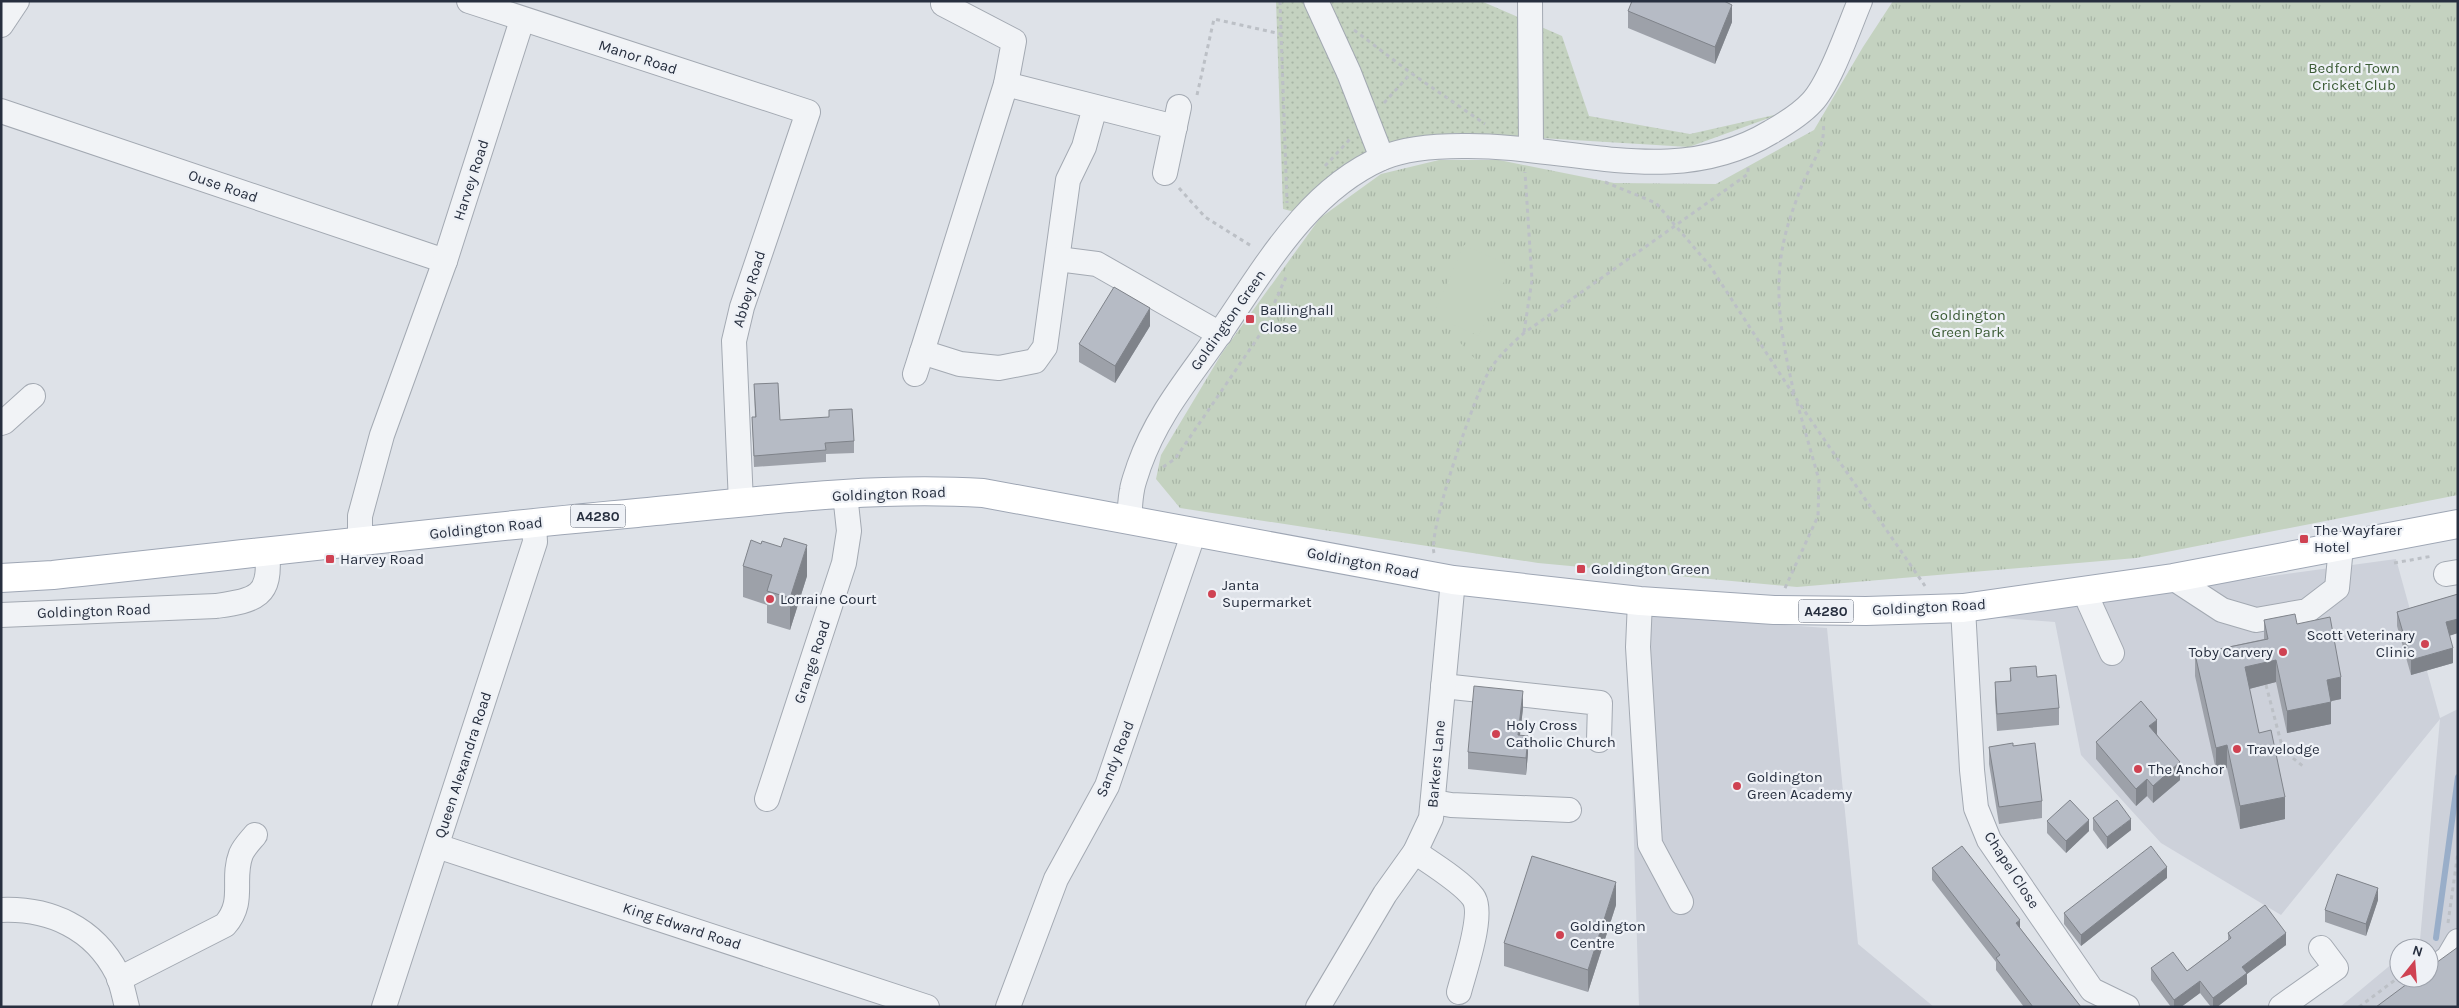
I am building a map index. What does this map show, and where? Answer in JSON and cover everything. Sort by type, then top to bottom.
[{"type":"main road","name":"Goldington Road","points":[[1,578],[741,503],[845,494],[925,490],[983,493],[1453,580],[1640,600],[1774,610],[1866,611],[1952,608],[2173,578],[2458,524]]},
{"type":"street","points":[[1,25],[17,1]]},
{"type":"street","name":"Manor Road","points":[[469,1],[522,20],[808,112]]},
{"type":"street","points":[[915,374],[1006,84],[1014,41],[943,4],[944,1]]},
{"type":"street","points":[[1316,1],[1349,73],[1382,158]]},
{"type":"street","points":[[1527,150],[1530,1]]},
{"type":"street","name":"Goldington Green","points":[[1129,520],[1132,488],[1148,442],[1171,400],[1220,334],[1270,258],[1308,210],[1345,180],[1382,158],[1432,146],[1480,146],[1527,150],[1643,164],[1698,160],[1749,146],[1787,123],[1812,102],[1824,84],[1860,1]]},
{"type":"street","name":"Harvey Road","points":[[360,541],[360,516],[382,435],[445,261],[522,20]]},
{"type":"street","points":[[1006,84],[1095,107],[1177,117],[1165,173]]},
{"type":"street","points":[[922,352],[960,364],[999,368],[1036,361],[1044,347],[1068,180],[1084,147],[1095,107]]},
{"type":"street","name":"Ouse Road","points":[[1,112],[445,261]]},
{"type":"street","name":"Abbey Road","points":[[741,503],[734,342],[742,307],[808,112]]},
{"type":"street","points":[[1058,258],[1097,264],[1220,334]]},
{"type":"street","points":[[1,423],[33,396]]},
{"type":"street","name":"Grange Road","points":[[767,799],[844,562],[849,530],[845,494]]},
{"type":"street","name":"Queen Alexandra Road","points":[[384,1007],[535,542],[534,523]]},
{"type":"street","name":"Sandy Road","points":[[1008,1007],[1056,879],[1108,786],[1194,532]]},
{"type":"street","points":[[2173,578],[2222,610],[2256,620],[2307,611],[2337,588],[2341,547]]},
{"type":"street","name":"Goldington Road","points":[[1,615],[216,606],[248,601],[262,591],[269,571],[267,552]]},
{"type":"street","name":"Barkers Lane","points":[[1318,1007],[1384,894],[1415,852],[1431,818],[1434,802],[1453,580]]},
{"type":"street","points":[[2084,590],[2112,653]]},
{"type":"street","points":[[1640,600],[1638,647],[1650,844],[1681,902]]},
{"type":"street","name":"Chapel Close","points":[[1952,608],[1976,808],[1989,840],[2092,990],[2127,1007]]},
{"type":"street","points":[[1443,686],[1600,703],[1599,740]]},
{"type":"street","points":[[1434,802],[1451,805],[1569,810]]},
{"type":"street","points":[[119,979],[225,925],[234,915],[238,900],[241,855],[255,835]]},
{"type":"street","name":"King Edward Road","points":[[437,846],[926,1007]]},
{"type":"street","points":[[1415,852],[1450,877],[1474,898],[1477,913],[1473,938],[1459,992]]},
{"type":"street","points":[[1,910],[22,909],[56,917],[82,931],[100,948],[119,979],[127,1007]]},
{"type":"street","points":[[2439,964],[2448,958],[2453,933]]},
{"type":"street","points":[[2281,1007],[2336,968],[2321,948]]},
{"type":"path","points":[[1280,1],[1287,204],[1295,227]]},
{"type":"path","points":[[1177,117],[1195,102],[1214,19],[1281,34]]},
{"type":"path","points":[[1347,25],[1411,73],[1491,127]]},
{"type":"path","points":[[1774,610],[1818,516],[1819,480],[1795,397],[1782,339],[1778,292],[1779,263],[1786,234],[1802,184],[1820,148],[1825,130],[1822,116],[1812,102]]},
{"type":"path","points":[[1453,580],[1433,552],[1435,530],[1444,494],[1485,379],[1500,354],[1524,333],[1748,174],[1749,146]]},
{"type":"path","points":[[1524,333],[1532,280],[1527,150]]},
{"type":"path","points":[[1165,173],[1205,217],[1270,258]]},
{"type":"path","points":[[1603,182],[1656,203],[1710,266],[1795,397],[1952,608]]},
{"type":"path","points":[[2384,564],[2448,567]]},
{"type":"path","points":[[2266,685],[2283,750],[2304,767]]},
{"type":"path","points":[[2453,933],[2458,852]]},
{"type":"path","points":[[2358,1007],[2396,988]]},
{"type":"shaded area","points":[[2396,559],[2440,718],[2458,709],[2458,1007],[2340,1007],[2389,966],[2389,988],[2439,988],[2439,938],[2420,938],[2440,719],[2281,915],[2161,843],[2081,755],[2055,622],[1977,616]]},
{"type":"shaded area","name":"Goldington Green Academy","points":[[1627,614],[1827,628],[1858,944],[1934,1007],[1639,1007]]},
{"type":"green space","points":[[1276,1],[1481,1],[1562,36],[1589,116],[1690,134],[1783,113],[1689,147],[1457,133],[1413,138],[1295,212],[1283,209]]},
{"type":"green space","name":"Goldington Green Park","points":[[1893,1],[2458,1],[2458,495],[2136,558],[1797,587],[1538,563],[1180,508],[1156,479],[1161,455],[1222,353],[1320,218],[1381,174],[1439,160],[1499,160],[1614,183],[1716,184],[1814,130],[1863,47]]},
{"type":"green space","points":[[1464,245],[1511,266],[1479,336],[1433,316]]},
{"type":"green space","points":[[1453,335],[1486,371],[1476,380],[1444,343]]},
{"type":"building","points":[[1632,1],[1724,1],[1732,5],[1715,47],[1628,11]]},
{"type":"building","points":[[1114,287],[1150,308],[1115,366],[1079,344]]},
{"type":"building","points":[[778,383],[780,420],[829,417],[829,410],[852,409],[854,441],[825,443],[826,450],[754,456],[752,417],[756,417],[754,384]]},
{"type":"building","points":[[784,538],[807,545],[790,598],[767,591],[772,575],[743,566],[751,540],[761,544],[762,541],[781,547]]},
{"type":"building","points":[[2458,594],[2458,619],[2446,622],[2453,648],[2411,660],[2397,612]]},
{"type":"building","points":[[2295,614],[2297,624],[2330,617],[2341,677],[2327,680],[2331,702],[2287,711],[2276,660],[2245,667],[2259,733],[2271,730],[2285,797],[2240,806],[2227,745],[2216,748],[2195,654],[2268,639],[2264,620]]},
{"type":"building","points":[[2036,666],[2037,677],[2056,675],[2059,708],[1997,714],[1995,682],[2011,681],[2010,668]]},
{"type":"building","name":"Holy Cross Catholic Church","points":[[1474,686],[1523,691],[1518,735],[1528,736],[1526,758],[1468,752]]},
{"type":"building","name":"The Anchor","points":[[2141,701],[2157,720],[2149,726],[2180,762],[2153,786],[2147,779],[2136,789],[2096,742]]},
{"type":"building","points":[[2013,743],[2013,746],[2035,743],[2042,801],[1999,807],[1989,747]]},
{"type":"building","points":[[2070,800],[2089,820],[2066,841],[2047,821]]},
{"type":"building","points":[[2117,800],[2131,819],[2107,837],[2093,818]]},
{"type":"building","points":[[1962,846],[2020,920],[2016,923],[2081,1007],[2033,1007],[1996,958],[2000,955],[1932,868]]},
{"type":"building","points":[[2151,846],[2167,867],[2081,935],[2064,913]]},
{"type":"building","name":"Goldington Centre","points":[[1532,856],[1616,882],[1588,970],[1504,943]]},
{"type":"building","points":[[2337,874],[2378,888],[2366,924],[2325,910]]},
{"type":"building","points":[[2265,905],[2286,933],[2242,967],[2247,973],[2213,998],[2200,981],[2174,1000],[2151,968],[2173,952],[2187,971],[2231,938],[2228,933]]},
{"type":"building","points":[[2458,947],[2458,1007],[2376,1007],[2402,988],[2439,988],[2439,961]]},
{"type":"waterway","points":[[2436,938],[2458,777]]},
{"type":"place","name":"Ballinghall Close","points":[[1250,319]]},
{"type":"place","name":"The Wayfarer Hotel","points":[[2304,539]]},
{"type":"place","name":"Harvey Road","points":[[330,559]]},
{"type":"place","name":"Goldington Green","points":[[1581,569]]},
{"type":"place","name":"Janta Supermarket","points":[[1212,594]]},
{"type":"place","name":"Lorraine Court","points":[[770,599]]},
{"type":"place","name":"Scott Veterinary Clinic","points":[[2425,644]]},
{"type":"place","name":"Toby Carvery","points":[[2283,652]]},
{"type":"place","name":"Holy Cross Catholic Church","points":[[1496,734]]},
{"type":"place","name":"Travelodge","points":[[2237,749]]},
{"type":"place","name":"The Anchor","points":[[2138,769]]},
{"type":"place","name":"Goldington Green Academy","points":[[1737,786]]},
{"type":"place","name":"Goldington Centre","points":[[1560,935]]},
{"type":"park label","name":"Bedford Town Cricket Club","points":[[2354,76]]}]
